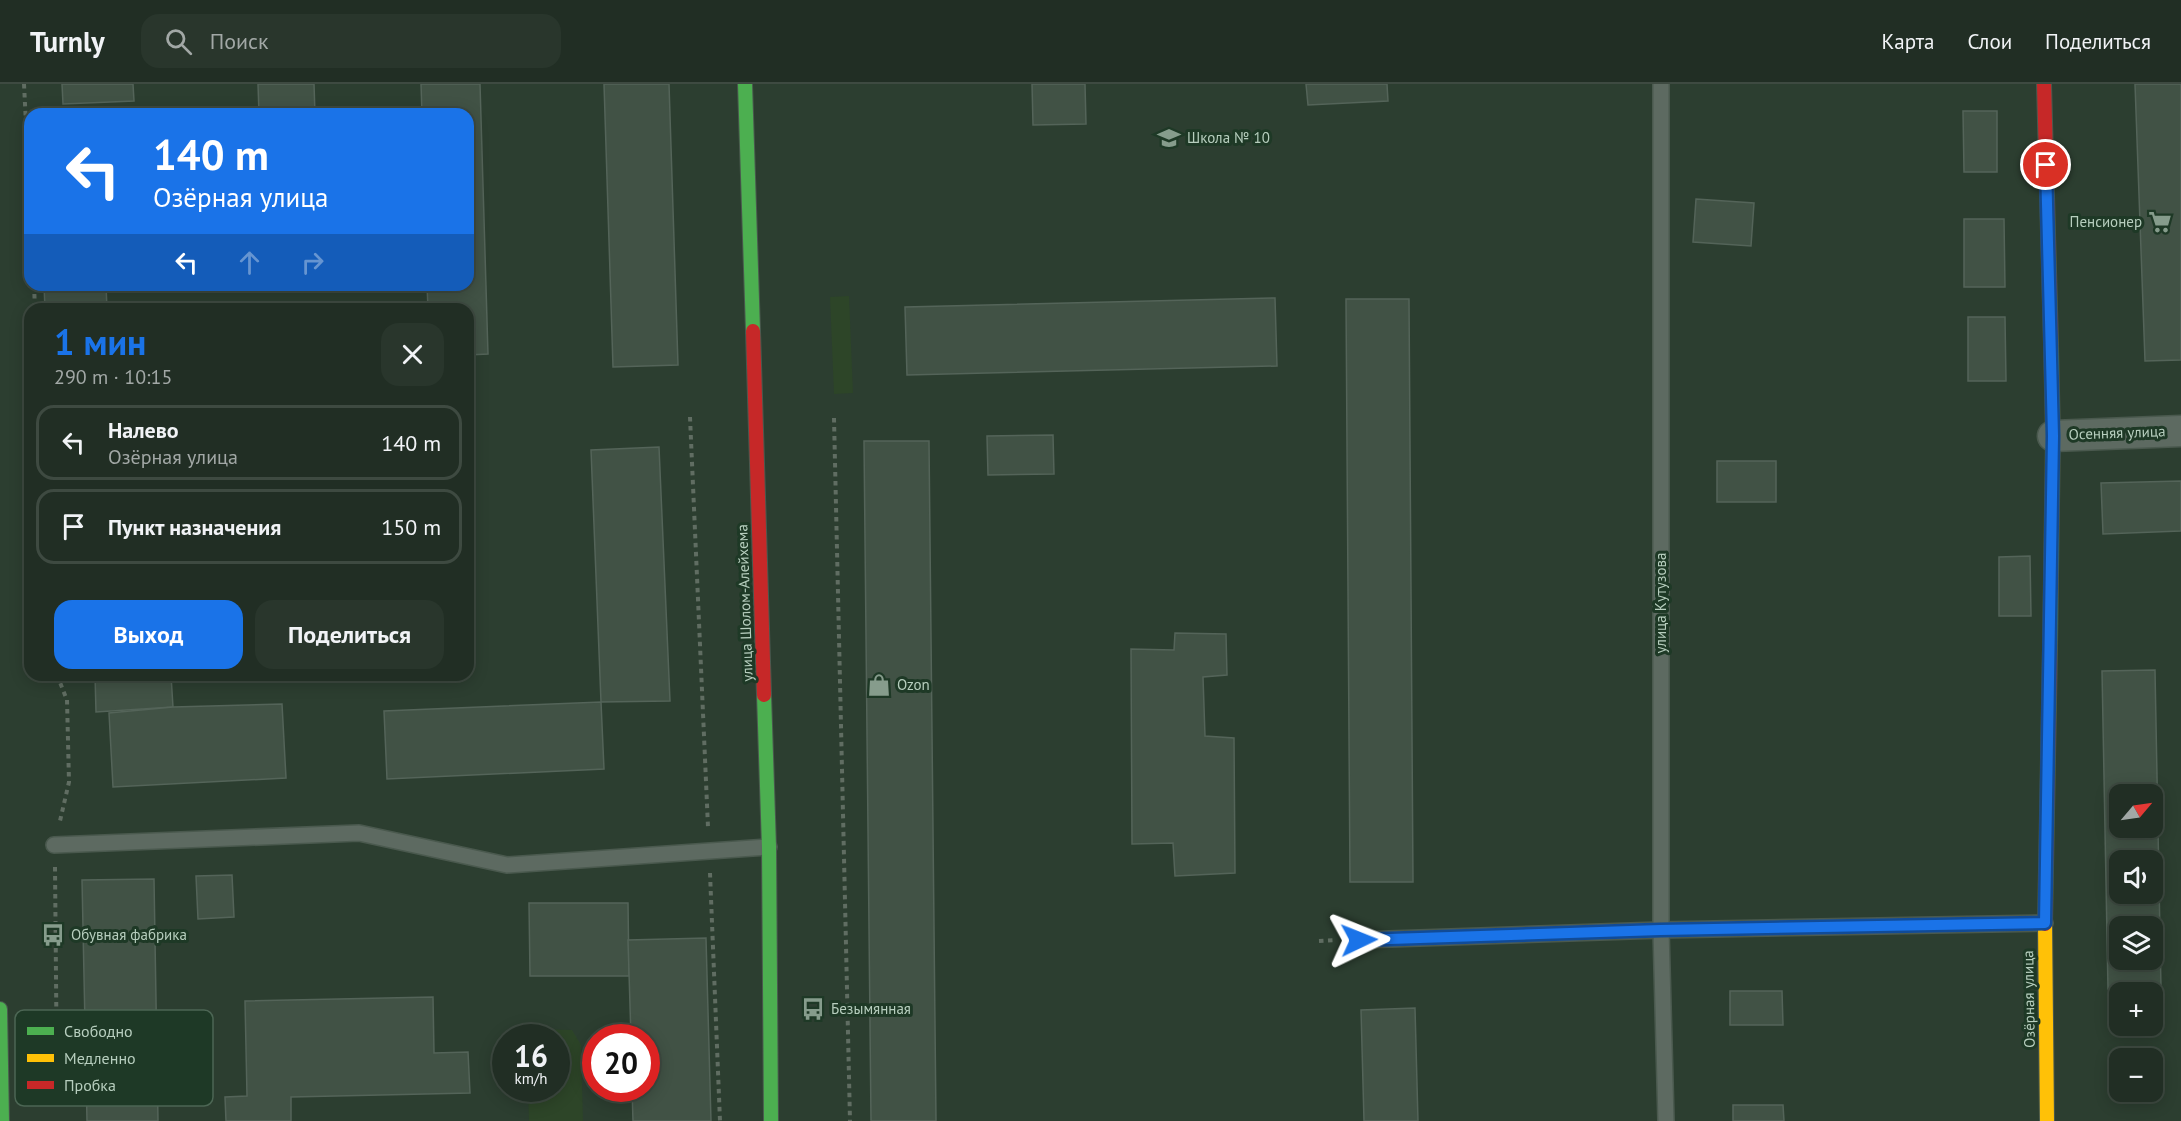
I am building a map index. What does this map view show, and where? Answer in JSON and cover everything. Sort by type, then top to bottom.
[{"type":"main road","name":"улица Шолом-Алейхема","points":[[745,84],[769,847],[771,1121]]},
{"type":"main road","name":"Озёрная улица","points":[[2044,84],[2053,436],[2045,923],[2047,1121]]},
{"type":"main road","points":[[0,1010],[2,1121]]},
{"type":"street","name":"Осенняя улица","points":[[2053,436],[2181,431]]},
{"type":"lane","name":"улица Кутузова","points":[[1661,84],[1660,930],[1666,1121]]},
{"type":"lane","points":[[54,845],[359,833],[507,865],[769,847]]},
{"type":"lane","points":[[1359,940],[1660,930],[2045,923]]},
{"type":"path","points":[[24,84],[25,108]]},
{"type":"path","points":[[690,417],[720,1121]]},
{"type":"path","points":[[834,418],[850,1121]]},
{"type":"path","points":[[56,1010],[54,845],[69,782],[67,700],[59,681]]},
{"type":"green space","points":[[849,296],[853,393],[834,394],[830,297]]},
{"type":"green space","points":[[570,1030],[572,1030],[581,1045],[583,1121],[529,1121],[528,1102],[570,1102]]},
{"type":"building","points":[[62,84],[133,84],[134,101],[63,104]]},
{"type":"building","points":[[258,84],[314,84],[315,108],[259,108]]},
{"type":"building","points":[[421,84],[480,84],[488,354],[474,355],[474,303],[428,303],[427,291],[474,291],[474,108],[422,108]]},
{"type":"building","points":[[604,84],[669,84],[678,365],[613,367]]},
{"type":"building","points":[[1032,84],[1085,84],[1086,124],[1033,125]]},
{"type":"building","points":[[1306,84],[1387,84],[1388,101],[1308,105]]},
{"type":"building","name":"Пенсионер","points":[[2135,84],[2181,84],[2181,360],[2145,361]]},
{"type":"building","points":[[1963,111],[1997,111],[1997,172],[1964,172]]},
{"type":"building","points":[[1696,199],[1754,203],[1751,246],[1693,242]]},
{"type":"building","points":[[1964,219],[2004,219],[2005,287],[1964,287]]},
{"type":"building","points":[[44,291],[106,291],[107,303],[45,303]]},
{"type":"building","points":[[1275,298],[1277,366],[907,375],[905,307]]},
{"type":"building","points":[[1346,299],[1409,299],[1413,882],[1350,882]]},
{"type":"building","points":[[1968,317],[2005,317],[2006,381],[1968,381]]},
{"type":"building","points":[[1053,435],[1054,474],[988,475],[987,436]]},
{"type":"building","points":[[864,441],[929,441],[936,1121],[871,1121]]},
{"type":"building","points":[[659,447],[670,701],[601,702],[591,450]]},
{"type":"building","points":[[1717,461],[1776,461],[1776,502],[1717,502]]},
{"type":"building","points":[[2181,481],[2181,531],[2103,534],[2101,483]]},
{"type":"building","points":[[2030,556],[2031,616],[1999,616],[1999,557]]},
{"type":"building","points":[[1175,633],[1226,634],[1227,675],[1203,677],[1205,736],[1234,738],[1235,873],[1175,876],[1173,843],[1132,844],[1131,649],[1174,650]]},
{"type":"building","points":[[2155,670],[2157,784],[2109,784],[2109,838],[2158,838],[2158,850],[2109,850],[2109,904],[2159,904],[2160,916],[2109,916],[2109,970],[2161,970],[2161,982],[2109,982],[2108,989],[2102,671]]},
{"type":"building","points":[[95,681],[171,681],[173,707],[96,712]]},
{"type":"building","points":[[601,702],[604,769],[387,779],[384,711]]},
{"type":"building","points":[[282,704],[286,778],[113,787],[109,713],[173,707]]},
{"type":"building","points":[[232,875],[234,917],[198,919],[196,876]]},
{"type":"building","points":[[154,879],[156,1010],[85,1010],[82,880]]},
{"type":"building","points":[[529,903],[628,903],[629,976],[530,976]]},
{"type":"building","points":[[706,938],[711,1121],[633,1121],[632,1102],[660,1102],[660,1024],[631,1024],[628,940]]},
{"type":"building","points":[[1730,991],[1782,991],[1783,1025],[1730,1025]]},
{"type":"building","points":[[433,997],[434,1053],[468,1052],[470,1093],[291,1097],[291,1121],[226,1121],[225,1097],[247,1096],[245,1001]]},
{"type":"building","points":[[1415,1008],[1418,1121],[1364,1121],[1361,1010]]},
{"type":"building","points":[[1733,1105],[1783,1105],[1784,1121],[1733,1121]]},
{"type":"building","points":[[87,1106],[158,1106],[158,1121],[87,1121]]},
{"type":"traffic: fast","points":[[745,84],[753,331]]},
{"type":"traffic: fast","points":[[2050,647],[2053,436],[2051,345]]},
{"type":"traffic: fast","points":[[764,695],[769,847],[771,1121]]},
{"type":"traffic: fast","points":[[0,1009],[2,1121]]},
{"type":"traffic: slow","points":[[2045,924],[2047,1121]]},
{"type":"traffic: jam","points":[[2044,84],[2051,345]]},
{"type":"traffic: jam","points":[[753,331],[764,695]]},
{"type":"traffic: jam","points":[[2045,924],[2050,647]]},
{"type":"place","name":"Школа № 10","points":[[1169,138]]},
{"type":"place","name":"Пенсионер","points":[[2160,222]]},
{"type":"place","name":"Ozon","points":[[879,685]]},
{"type":"place","name":"Обувная фабрика","points":[[53,935]]},
{"type":"place","name":"Безымянная","points":[[813,1009]]},
{"type":"route","points":[[1359,940],[1660,930],[2045,923],[2053,436],[2046,165]]}]
